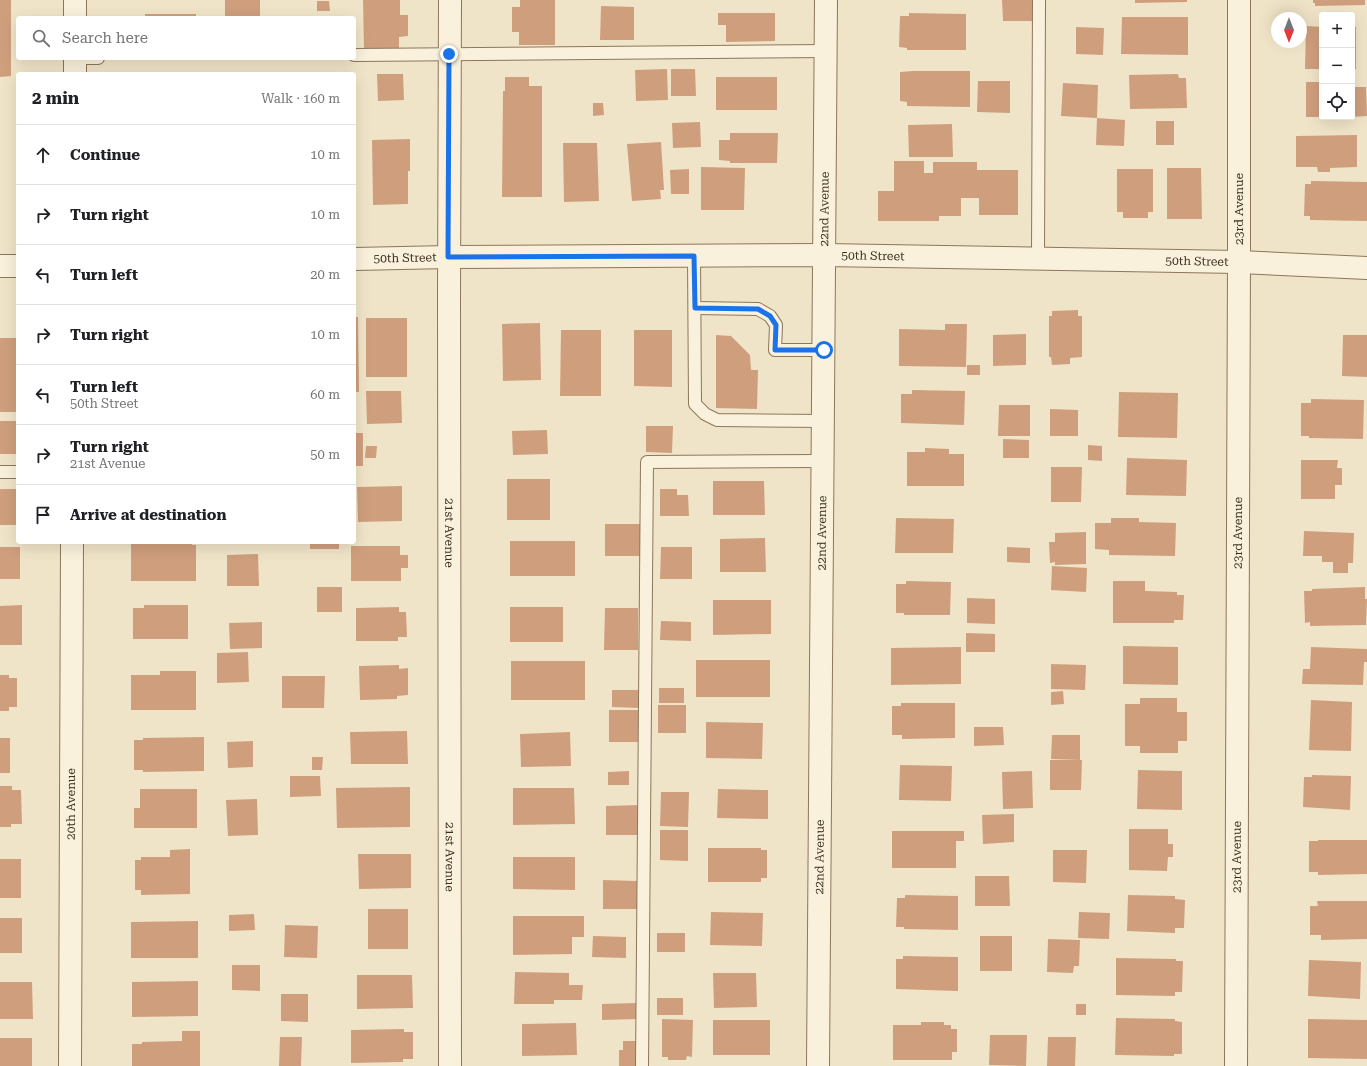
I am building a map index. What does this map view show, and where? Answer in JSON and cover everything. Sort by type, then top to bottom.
[{"type":"street","points":[[75,0],[75,16]]},
{"type":"street","name":"21st Avenue","points":[[450,0],[448,257],[450,1066]]},
{"type":"street","name":"22nd Avenue","points":[[818,1066],[826,0]]},
{"type":"street","name":"23rd Avenue","points":[[1236,1066],[1239,0]]},
{"type":"street","points":[[75,60],[75,72]]},
{"type":"street","name":"50th Street","points":[[356,259],[825,255],[1239,262],[1367,268]]},
{"type":"street","points":[[0,266],[16,266]]},
{"type":"street","name":"20th Avenue","points":[[70,1066],[72,544]]},
{"type":"lane","points":[[1038,259],[1039,0]]},
{"type":"lane","points":[[356,55],[825,51]]},
{"type":"lane","points":[[694,256],[695,404],[705,414],[717,420],[824,420]]},
{"type":"lane","points":[[695,308],[758,309],[770,316],[776,325],[775,350],[824,350]]},
{"type":"lane","points":[[642,1066],[647,462],[823,461]]},
{"type":"lane","points":[[0,472],[16,472]]},
{"type":"building","points":[[0,0],[11,0],[11,76],[0,77]]},
{"type":"building","points":[[225,0],[260,0],[260,16],[225,16]]},
{"type":"building","points":[[363,0],[400,0],[400,15],[408,15],[408,36],[399,37],[399,48],[364,49]]},
{"type":"building","points":[[520,0],[555,0],[555,45],[519,45],[519,32],[512,32],[512,7],[520,7]]},
{"type":"building","points":[[1002,0],[1033,0],[1034,21],[1003,21]]},
{"type":"building","points":[[1135,0],[1187,0],[1187,2],[1135,3]]},
{"type":"building","points":[[1313,0],[1365,0],[1365,5],[1315,6]]},
{"type":"building","points":[[317,1],[329,1],[330,11],[317,11]]},
{"type":"building","points":[[601,6],[634,7],[634,40],[600,40]]},
{"type":"building","points":[[718,13],[775,13],[775,41],[726,42],[726,25],[718,25]]},
{"type":"building","points":[[909,13],[966,14],[966,50],[907,50],[907,48],[899,47],[900,16],[909,16]]},
{"type":"building","points":[[145,14],[196,14],[196,16],[145,16]]},
{"type":"building","points":[[1122,17],[1188,17],[1188,55],[1121,54]]},
{"type":"building","points":[[1307,26],[1319,27],[1319,69],[1305,69]]},
{"type":"building","points":[[1076,27],[1104,28],[1103,55],[1076,54]]},
{"type":"building","points":[[1355,27],[1356,27],[1355,69]]},
{"type":"building","points":[[667,69],[668,100],[636,101],[635,70]]},
{"type":"building","points":[[671,69],[695,69],[696,96],[671,96]]},
{"type":"building","points":[[970,71],[970,107],[907,106],[907,102],[900,101],[900,72]]},
{"type":"building","points":[[377,74],[403,74],[404,100],[378,101]]},
{"type":"building","points":[[1178,74],[1179,78],[1186,78],[1187,108],[1130,109],[1129,75]]},
{"type":"building","points":[[505,77],[529,77],[529,86],[542,86],[542,197],[502,197],[503,91],[505,91]]},
{"type":"building","points":[[716,77],[777,77],[777,110],[716,110]]},
{"type":"building","points":[[978,81],[1010,81],[1010,113],[977,112]]},
{"type":"building","points":[[1306,82],[1319,82],[1319,117],[1306,117]]},
{"type":"building","points":[[1063,83],[1098,85],[1097,118],[1061,116]]},
{"type":"building","points":[[1355,87],[1366,87],[1367,116],[1355,117]]},
{"type":"building","points":[[593,103],[603,103],[604,115],[593,116]]},
{"type":"building","points":[[1097,118],[1125,120],[1124,146],[1096,145]]},
{"type":"building","points":[[1156,121],[1174,121],[1174,145],[1156,145]]},
{"type":"building","points":[[700,122],[701,147],[673,148],[672,123]]},
{"type":"building","points":[[952,124],[953,157],[909,157],[908,125]]},
{"type":"building","points":[[730,133],[778,133],[777,163],[730,163],[730,161],[719,160],[719,140],[730,140]]},
{"type":"building","points":[[1357,135],[1357,167],[1330,168],[1330,172],[1318,172],[1317,167],[1296,167],[1296,136]]},
{"type":"building","points":[[410,139],[408,204],[373,205],[372,140]]},
{"type":"building","points":[[661,142],[664,190],[660,190],[661,199],[632,201],[627,144]]},
{"type":"building","points":[[563,143],[597,143],[599,201],[564,202]]},
{"type":"building","points":[[894,161],[924,161],[924,173],[933,173],[933,162],[977,162],[977,170],[1018,170],[1018,215],[979,215],[979,198],[961,198],[961,216],[939,216],[939,221],[878,221],[878,191],[894,191]]},
{"type":"building","points":[[701,167],[745,168],[744,210],[701,210]]},
{"type":"building","points":[[1167,168],[1201,168],[1202,219],[1167,219]]},
{"type":"building","points":[[689,169],[689,194],[671,194],[670,170]]},
{"type":"building","points":[[1117,169],[1153,169],[1153,212],[1148,212],[1148,218],[1123,218],[1123,212],[1117,212]]},
{"type":"building","points":[[1311,181],[1367,182],[1367,221],[1310,220],[1310,216],[1304,216],[1305,184],[1311,184]]},
{"type":"building","points":[[1078,310],[1078,316],[1082,316],[1082,357],[1070,358],[1070,364],[1052,365],[1051,357],[1049,357],[1049,316],[1052,316],[1052,311]]},
{"type":"building","points":[[356,317],[358,317],[359,392],[356,392]]},
{"type":"building","points":[[366,318],[407,318],[407,377],[366,377]]},
{"type":"building","points":[[540,323],[541,380],[503,381],[502,324]]},
{"type":"building","points":[[945,324],[967,324],[966,367],[899,366],[899,329],[945,330]]},
{"type":"building","points":[[561,330],[601,330],[601,396],[560,396]]},
{"type":"building","points":[[634,330],[672,330],[672,387],[634,386]]},
{"type":"building","points":[[1026,334],[1026,365],[993,366],[993,335]]},
{"type":"building","points":[[716,335],[731,336],[750,355],[751,370],[758,370],[757,409],[716,408]]},
{"type":"building","points":[[1343,335],[1367,335],[1367,377],[1342,376]]},
{"type":"building","points":[[0,338],[16,338],[16,412],[0,412]]},
{"type":"building","points":[[967,365],[980,365],[980,375],[967,375]]},
{"type":"building","points":[[912,390],[965,391],[964,425],[901,423],[901,394],[912,394]]},
{"type":"building","points":[[366,391],[401,391],[402,423],[367,424]]},
{"type":"building","points":[[1119,392],[1178,393],[1177,438],[1118,437]]},
{"type":"building","points":[[1311,399],[1364,400],[1363,439],[1309,438],[1309,436],[1301,436],[1301,403],[1311,403]]},
{"type":"building","points":[[999,405],[1030,405],[1030,436],[998,436]]},
{"type":"building","points":[[1050,409],[1078,410],[1078,436],[1050,436]]},
{"type":"building","points":[[0,421],[16,421],[16,454],[0,454]]},
{"type":"building","points":[[646,426],[673,426],[672,453],[646,452]]},
{"type":"building","points":[[547,430],[548,454],[513,455],[512,431]]},
{"type":"building","points":[[356,433],[363,433],[363,466],[356,466]]},
{"type":"building","points":[[1003,439],[1029,440],[1029,458],[1003,458]]},
{"type":"building","points":[[1088,445],[1102,446],[1102,461],[1088,460]]},
{"type":"building","points":[[366,446],[377,446],[376,458],[365,458]]},
{"type":"building","points":[[925,448],[949,449],[949,454],[964,454],[964,486],[907,486],[907,452],[925,452]]},
{"type":"building","points":[[1127,458],[1187,460],[1186,496],[1126,495]]},
{"type":"building","points":[[1301,460],[1338,460],[1337,468],[1342,468],[1342,485],[1335,485],[1335,499],[1301,499]]},
{"type":"building","points":[[1051,467],[1082,467],[1081,502],[1051,502]]},
{"type":"building","points":[[507,479],[550,479],[550,520],[507,520]]},
{"type":"building","points":[[713,481],[764,481],[765,515],[713,515]]},
{"type":"building","points":[[402,486],[402,521],[358,522],[357,487]]},
{"type":"building","points":[[0,489],[16,489],[16,525],[0,525]]},
{"type":"building","points":[[660,489],[677,489],[677,495],[688,495],[689,516],[660,516]]},
{"type":"building","points":[[896,518],[954,519],[953,553],[895,553]]},
{"type":"building","points":[[1111,518],[1139,518],[1139,522],[1176,523],[1175,556],[1109,555],[1109,550],[1095,549],[1095,523],[1111,523]]},
{"type":"building","points":[[605,524],[641,524],[641,556],[605,556]]},
{"type":"building","points":[[1304,531],[1354,533],[1353,563],[1348,563],[1348,573],[1333,573],[1333,562],[1322,562],[1322,556],[1303,556]]},
{"type":"building","points":[[1086,532],[1086,564],[1055,565],[1055,562],[1050,563],[1049,542],[1055,542],[1055,533]]},
{"type":"building","points":[[765,538],[766,572],[720,572],[720,539]]},
{"type":"building","points":[[510,541],[575,541],[575,576],[510,576]]},
{"type":"building","points":[[131,544],[196,545],[196,581],[131,581]]},
{"type":"building","points":[[310,544],[339,544],[339,549],[310,549]]},
{"type":"building","points":[[351,546],[400,546],[400,555],[408,555],[408,568],[401,568],[401,581],[351,581]]},
{"type":"building","points":[[0,547],[20,547],[20,579],[0,579]]},
{"type":"building","points":[[661,547],[692,547],[692,579],[660,579]]},
{"type":"building","points":[[1007,547],[1030,548],[1030,563],[1007,562]]},
{"type":"building","points":[[258,554],[259,586],[227,586],[227,555]]},
{"type":"building","points":[[1052,566],[1087,568],[1086,592],[1051,590]]},
{"type":"building","points":[[906,581],[951,582],[950,615],[904,615],[904,613],[896,613],[896,584],[906,584]]},
{"type":"building","points":[[1113,581],[1145,581],[1145,591],[1177,592],[1177,595],[1184,595],[1183,620],[1174,620],[1174,623],[1113,623]]},
{"type":"building","points":[[317,587],[342,587],[342,612],[317,612]]},
{"type":"building","points":[[1365,587],[1365,599],[1367,599],[1366,625],[1310,626],[1310,622],[1305,623],[1304,591],[1312,591],[1312,589]]},
{"type":"building","points":[[967,598],[995,599],[995,624],[967,623]]},
{"type":"building","points":[[713,600],[771,600],[771,634],[713,635]]},
{"type":"building","points":[[22,605],[22,645],[0,645],[0,606]]},
{"type":"building","points":[[144,605],[188,605],[188,639],[133,639],[133,608],[144,608]]},
{"type":"building","points":[[399,607],[399,612],[406,612],[407,637],[398,637],[398,641],[356,641],[356,608]]},
{"type":"building","points":[[510,607],[563,607],[563,642],[510,642]]},
{"type":"building","points":[[605,608],[638,608],[638,650],[604,650]]},
{"type":"building","points":[[661,621],[691,622],[691,641],[660,640]]},
{"type":"building","points":[[262,622],[262,648],[230,649],[229,623]]},
{"type":"building","points":[[966,633],[995,634],[995,652],[966,652]]},
{"type":"building","points":[[1123,646],[1178,647],[1178,685],[1123,684]]},
{"type":"building","points":[[961,647],[961,684],[891,685],[891,648]]},
{"type":"building","points":[[1311,647],[1367,649],[1367,662],[1364,662],[1363,685],[1302,684],[1303,669],[1310,669]]},
{"type":"building","points":[[248,652],[249,682],[217,683],[217,653]]},
{"type":"building","points":[[696,660],[770,660],[770,697],[696,697]]},
{"type":"building","points":[[511,661],[585,661],[585,700],[511,700]]},
{"type":"building","points":[[1051,664],[1086,665],[1085,690],[1051,689]]},
{"type":"building","points":[[399,665],[399,669],[408,668],[408,695],[397,696],[397,699],[360,700],[359,666]]},
{"type":"building","points":[[160,671],[196,671],[196,710],[131,710],[131,675],[160,675]]},
{"type":"building","points":[[0,675],[9,675],[9,678],[17,678],[17,707],[9,707],[9,711],[0,711]]},
{"type":"building","points":[[282,676],[325,676],[324,708],[282,708]]},
{"type":"building","points":[[659,688],[684,688],[684,703],[659,703]]},
{"type":"building","points":[[612,690],[641,690],[640,708],[612,707]]},
{"type":"building","points":[[1063,691],[1064,704],[1051,705],[1051,692]]},
{"type":"building","points":[[1140,698],[1177,698],[1177,712],[1187,712],[1187,741],[1178,741],[1178,753],[1140,753],[1140,746],[1125,746],[1125,704],[1140,704]]},
{"type":"building","points":[[1311,700],[1352,702],[1351,751],[1309,750]]},
{"type":"building","points":[[901,703],[955,703],[955,738],[902,739],[902,735],[892,735],[892,706],[901,706]]},
{"type":"building","points":[[658,705],[686,705],[686,733],[658,733]]},
{"type":"building","points":[[609,710],[640,710],[640,742],[609,742]]},
{"type":"building","points":[[706,722],[763,723],[762,759],[706,758]]},
{"type":"building","points":[[974,727],[1003,727],[1004,745],[974,746]]},
{"type":"building","points":[[407,731],[408,764],[351,764],[350,732]]},
{"type":"building","points":[[570,732],[571,766],[521,767],[520,734]]},
{"type":"building","points":[[1052,735],[1080,735],[1080,760],[1051,759]]},
{"type":"building","points":[[204,737],[204,771],[143,772],[143,770],[134,770],[134,740],[143,740],[143,738]]},
{"type":"building","points":[[0,738],[10,738],[10,773],[0,773]]},
{"type":"building","points":[[253,741],[253,767],[228,768],[227,742]]},
{"type":"building","points":[[312,757],[323,757],[322,770],[312,770]]},
{"type":"building","points":[[1050,760],[1082,760],[1081,790],[1050,790]]},
{"type":"building","points":[[900,765],[952,766],[951,801],[899,800]]},
{"type":"building","points":[[1138,770],[1182,771],[1182,810],[1137,809]]},
{"type":"building","points":[[629,771],[629,785],[608,785],[608,772]]},
{"type":"building","points":[[1032,771],[1033,808],[1003,809],[1002,772]]},
{"type":"building","points":[[1312,775],[1351,776],[1350,810],[1303,807],[1304,777],[1312,777]]},
{"type":"building","points":[[290,776],[320,776],[321,796],[290,797]]},
{"type":"building","points":[[0,786],[12,786],[12,790],[21,790],[22,824],[11,824],[11,827],[0,827]]},
{"type":"building","points":[[410,787],[410,827],[337,828],[336,788]]},
{"type":"building","points":[[513,788],[574,788],[575,824],[513,825]]},
{"type":"building","points":[[140,789],[197,789],[197,828],[134,828],[134,808],[140,808]]},
{"type":"building","points":[[718,789],[768,790],[768,819],[717,818]]},
{"type":"building","points":[[661,792],[689,792],[688,827],[660,826]]},
{"type":"building","points":[[257,799],[258,835],[228,836],[226,800]]},
{"type":"building","points":[[640,805],[640,835],[606,835],[606,806]]},
{"type":"building","points":[[1014,814],[1014,842],[983,844],[982,815]]},
{"type":"building","points":[[1129,829],[1168,829],[1168,844],[1173,844],[1173,857],[1168,857],[1167,871],[1129,870]]},
{"type":"building","points":[[660,830],[688,830],[688,861],[660,860]]},
{"type":"building","points":[[892,831],[964,831],[964,841],[956,841],[956,868],[892,868]]},
{"type":"building","points":[[1367,840],[1367,874],[1318,875],[1318,872],[1309,872],[1309,841]]},
{"type":"building","points":[[708,848],[761,848],[761,850],[767,850],[767,878],[761,878],[761,882],[708,882]]},
{"type":"building","points":[[190,849],[190,894],[141,895],[141,890],[135,890],[135,860],[141,860],[141,857],[170,857],[170,850]]},
{"type":"building","points":[[1053,850],[1087,850],[1086,883],[1053,882]]},
{"type":"building","points":[[358,854],[411,854],[411,888],[359,889]]},
{"type":"building","points":[[513,857],[575,857],[575,890],[513,889]]},
{"type":"building","points":[[0,859],[21,859],[21,898],[0,898]]},
{"type":"building","points":[[975,876],[1009,876],[1010,906],[975,906]]},
{"type":"building","points":[[603,880],[637,881],[637,909],[603,909]]},
{"type":"building","points":[[905,895],[958,896],[958,930],[904,929],[904,927],[896,927],[897,898],[905,898]]},
{"type":"building","points":[[1128,895],[1175,896],[1175,899],[1185,900],[1184,928],[1175,928],[1175,933],[1127,931]]},
{"type":"building","points":[[1317,901],[1367,901],[1367,939],[1321,940],[1321,935],[1310,935],[1310,906],[1318,906]]},
{"type":"building","points":[[368,909],[408,909],[408,949],[368,949]]},
{"type":"building","points":[[711,912],[763,913],[762,946],[710,945]]},
{"type":"building","points":[[1079,912],[1110,913],[1109,939],[1078,938]]},
{"type":"building","points":[[254,914],[255,930],[229,931],[229,915]]},
{"type":"building","points":[[513,916],[584,916],[584,937],[572,937],[572,954],[513,955]]},
{"type":"building","points":[[0,918],[22,918],[22,953],[0,953]]},
{"type":"building","points":[[198,921],[198,958],[131,958],[131,922]]},
{"type":"building","points":[[285,925],[318,926],[317,958],[284,957]]},
{"type":"building","points":[[657,933],[685,933],[685,952],[657,952]]},
{"type":"building","points":[[593,936],[626,937],[626,958],[592,957]]},
{"type":"building","points":[[980,936],[1012,936],[1012,971],[980,971]]},
{"type":"building","points":[[1048,939],[1080,940],[1079,966],[1074,966],[1073,973],[1047,972]]},
{"type":"building","points":[[903,956],[958,957],[958,991],[896,989],[896,959],[903,959]]},
{"type":"building","points":[[1116,958],[1176,959],[1176,961],[1183,961],[1182,992],[1175,992],[1175,996],[1116,995]]},
{"type":"building","points":[[1309,960],[1361,962],[1360,999],[1308,996]]},
{"type":"building","points":[[232,965],[260,965],[260,991],[232,990]]},
{"type":"building","points":[[515,972],[569,973],[569,985],[583,985],[582,1000],[554,1000],[554,1004],[514,1004]]},
{"type":"building","points":[[713,973],[756,973],[757,1007],[714,1008]]},
{"type":"building","points":[[357,975],[412,975],[413,1008],[357,1009]]},
{"type":"building","points":[[198,981],[198,1016],[132,1017],[132,982]]},
{"type":"building","points":[[0,982],[32,982],[33,1019],[0,1019]]},
{"type":"building","points":[[281,994],[308,994],[308,1022],[281,1021]]},
{"type":"building","points":[[657,998],[683,998],[683,1015],[657,1015]]},
{"type":"building","points":[[637,1003],[638,1019],[602,1020],[602,1004]]},
{"type":"building","points":[[1076,1004],[1086,1004],[1086,1015],[1076,1015]]},
{"type":"building","points":[[1116,1018],[1175,1019],[1175,1021],[1182,1022],[1182,1054],[1174,1054],[1174,1056],[1115,1055]]},
{"type":"building","points":[[662,1019],[693,1020],[692,1057],[687,1056],[686,1060],[668,1060],[668,1057],[662,1057]]},
{"type":"building","points":[[1308,1019],[1367,1020],[1367,1059],[1308,1058]]},
{"type":"building","points":[[713,1020],[770,1020],[770,1055],[713,1055]]},
{"type":"building","points":[[921,1022],[944,1022],[944,1025],[951,1025],[951,1029],[957,1029],[957,1052],[952,1052],[952,1060],[893,1060],[893,1025],[921,1025]]},
{"type":"building","points":[[576,1023],[577,1055],[522,1056],[522,1024]]},
{"type":"building","points":[[404,1029],[404,1032],[413,1032],[413,1059],[403,1059],[403,1062],[351,1063],[351,1030]]},
{"type":"building","points":[[182,1031],[200,1031],[200,1066],[132,1066],[132,1044],[142,1044],[142,1042],[182,1041]]},
{"type":"building","points":[[990,1035],[1027,1035],[1026,1066],[989,1065]]},
{"type":"building","points":[[280,1037],[302,1037],[301,1066],[279,1066]]},
{"type":"building","points":[[1048,1037],[1076,1037],[1075,1066],[1047,1066]]},
{"type":"building","points":[[0,1038],[32,1038],[32,1066],[0,1066]]},
{"type":"building","points":[[623,1041],[636,1041],[636,1066],[619,1066],[619,1050],[623,1050]]},
{"type":"route","points":[[449,54],[448,257],[694,256],[695,308],[758,309],[770,316],[776,325],[775,350],[824,350]]}]
